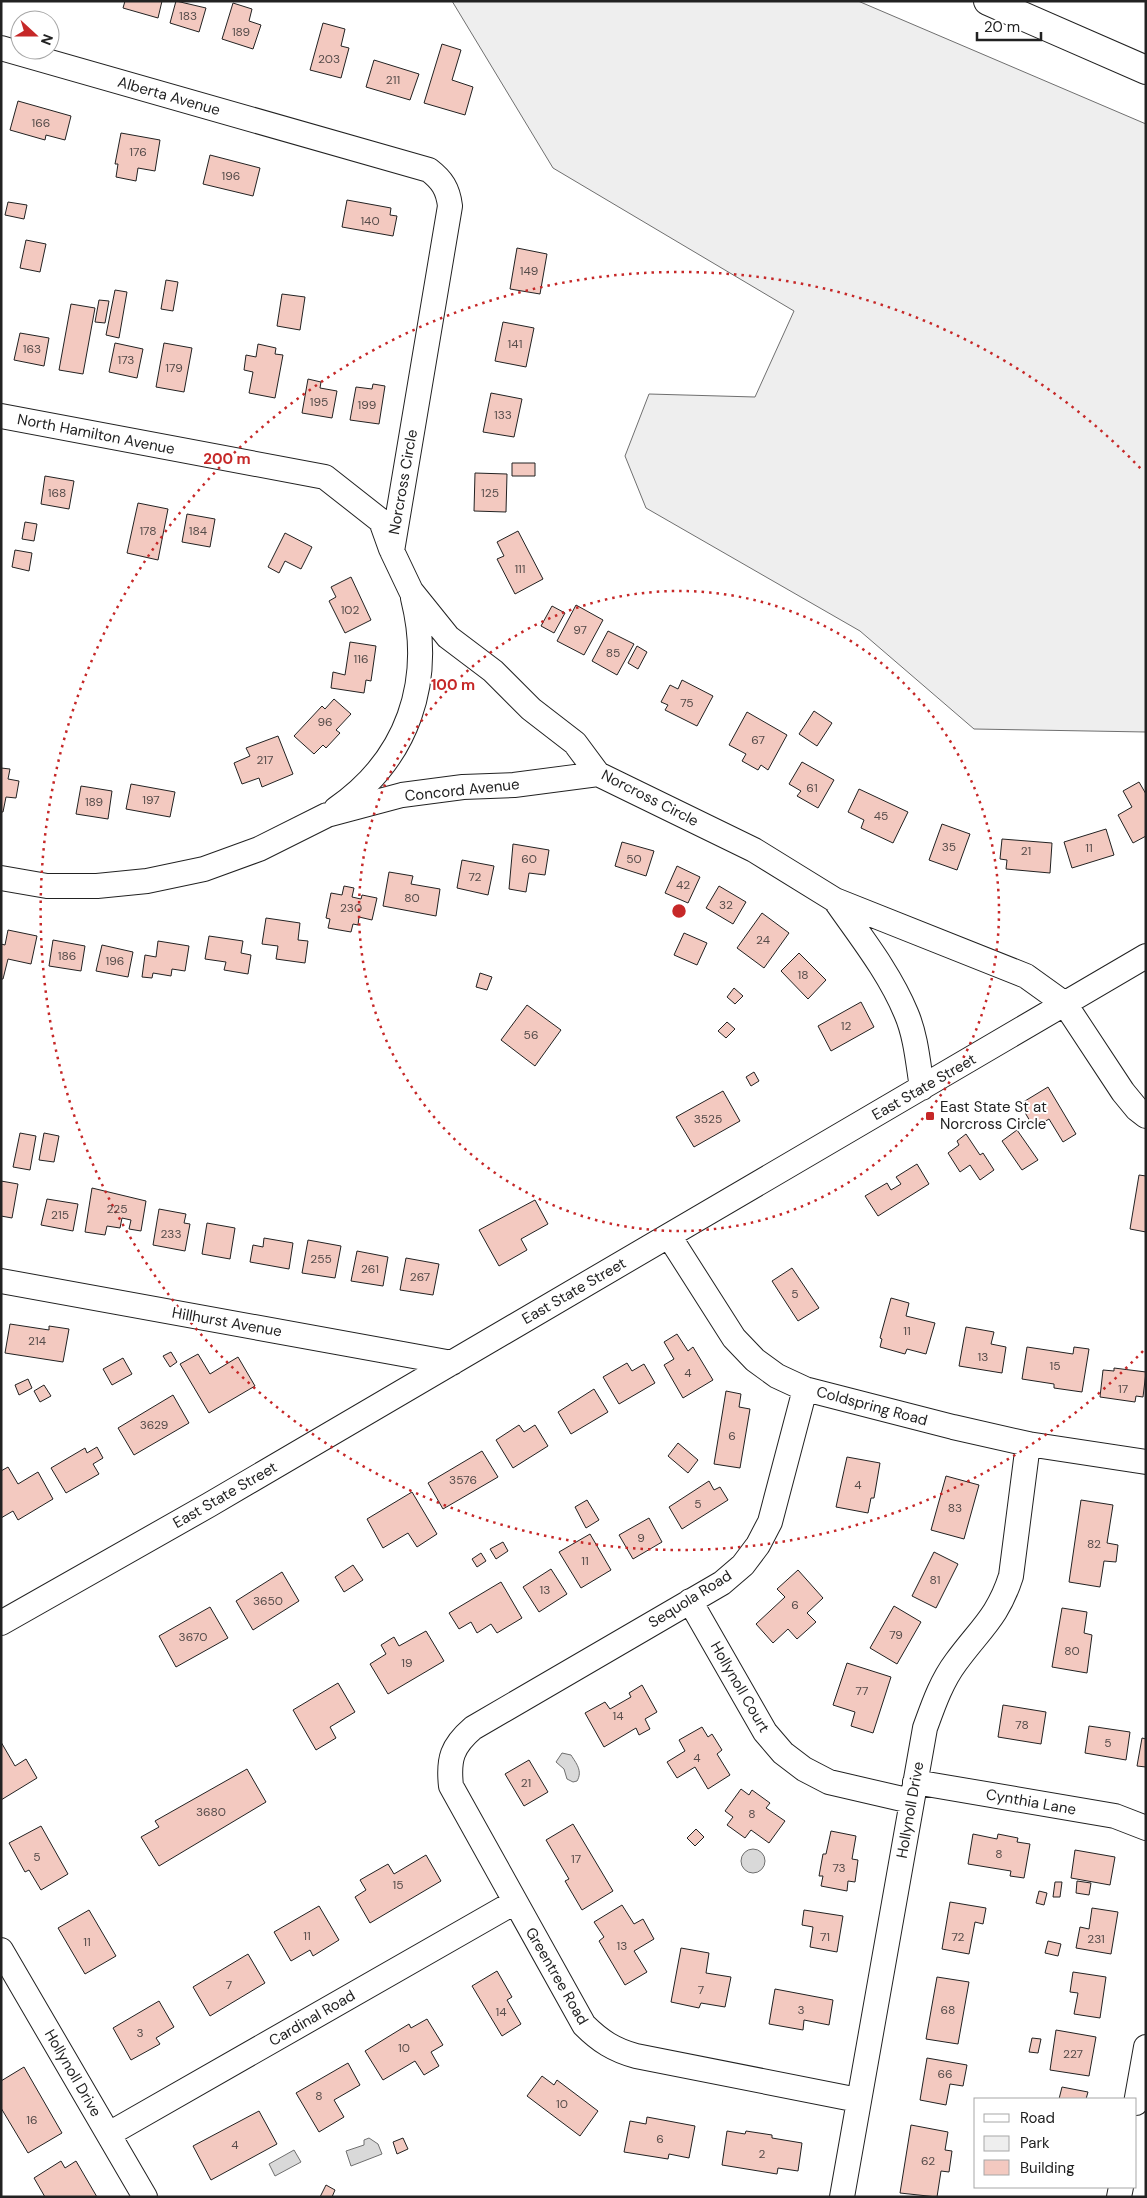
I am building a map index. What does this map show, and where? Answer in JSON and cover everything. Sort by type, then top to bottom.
[{"type":"highway","points":[[988,1],[1146,70]]},
{"type":"street","name":"Alberta Avenue","points":[[1,48],[338,144]]},
{"type":"street","name":"Norcross Circle","points":[[338,144],[429,170],[440,178],[448,191],[450,206],[392,551],[411,591],[448,637],[493,671],[531,709],[575,743],[598,774],[754,850],[835,900],[1026,976],[1064,1004],[1123,1092],[1137,1109],[1146,1116]]},
{"type":"street","name":"North Hamilton Avenue","points":[[1,416],[325,477],[380,521],[392,551]]},
{"type":"street","name":"Concord Avenue","points":[[1,878],[47,886],[97,886],[147,881],[204,868],[259,849],[326,815],[354,796],[377,772],[396,746],[409,719],[418,688],[421,655],[419,623],[411,591]]},
{"type":"street","name":"Concord Avenue","points":[[326,815],[402,795],[463,787],[514,785],[598,774]]},
{"type":"street","points":[[835,900],[892,983],[907,1015],[916,1047],[922,1088]]},
{"type":"street","name":"East State Street","points":[[1,1623],[452,1363],[1146,956]]},
{"type":"street","name":"Coldspring Road","points":[[669,1236],[734,1338],[755,1360],[778,1376],[804,1388],[953,1427],[1028,1444],[1146,1462]]},
{"type":"street","name":"Hillhurst Avenue","points":[[1,1281],[452,1363]]},
{"type":"street","name":"Sequola Road","points":[[473,1728],[722,1582],[743,1565],[758,1545],[770,1522],[804,1388]]},
{"type":"street","name":"Hollynoll Drive","points":[[842,2197],[925,1728],[938,1693],[955,1663],[994,1617],[1005,1596],[1011,1576],[1028,1444]]},
{"type":"street","name":"Hollynoll Court","points":[[690,1601],[765,1732],[784,1753],[804,1769],[829,1782],[913,1792]]},
{"type":"street","name":"Greentree Road","points":[[473,1728],[460,1739],[452,1753],[449,1769],[451,1786],[584,2025],[599,2041],[617,2051],[858,2100]]},
{"type":"street","name":"Cynthia Lane","points":[[913,1792],[1115,1816],[1146,1828]]},
{"type":"street","name":"Cardinal Road","points":[[109,2134],[515,1902]]},
{"type":"street","name":"Hollynoll Drive","points":[[1,1950],[145,2197]]},
{"type":"street","points":[[1137,2098],[1146,2047]]},
{"type":"green space","points":[[452,1],[858,1],[1146,124],[1146,732],[974,729],[860,631],[646,508],[625,456],[649,394],[755,397],[794,311],[553,168]]},
{"type":"shaded area","points":[[562,1753],[571,1755],[577,1764],[579,1777],[577,1781],[573,1782],[567,1779],[564,1769],[556,1762]]},
{"type":"shaded area","points":[[753,1849],[762,1852],[765,1861],[762,1870],[753,1873],[744,1870],[741,1861],[744,1852]]},
{"type":"shaded area","points":[[369,2138],[378,2144],[382,2154],[351,2166],[346,2151],[364,2145],[364,2140]]},
{"type":"shaded area","points":[[294,2150],[301,2162],[275,2176],[269,2164]]},
{"type":"building","points":[[125,1],[162,1],[158,18],[123,8]]},
{"type":"building","points":[[176,1],[206,8],[199,32],[170,23]]},
{"type":"building","points":[[233,3],[252,9],[249,21],[261,25],[253,49],[222,39]]},
{"type":"building","points":[[323,23],[345,29],[341,46],[349,48],[341,78],[310,70]]},
{"type":"building","points":[[442,44],[461,50],[452,80],[473,87],[465,115],[424,103]]},
{"type":"building","points":[[374,60],[419,74],[410,100],[366,87]]},
{"type":"building","points":[[18,101],[71,116],[65,140],[46,135],[45,140],[10,130]]},
{"type":"building","points":[[121,133],[160,140],[155,171],[138,168],[136,181],[116,177],[118,164],[115,164]]},
{"type":"building","points":[[210,155],[260,168],[253,196],[203,184]]},
{"type":"building","points":[[347,200],[391,208],[390,215],[397,216],[393,236],[342,227]]},
{"type":"building","points":[[8,202],[27,205],[24,219],[5,215]]},
{"type":"building","points":[[26,240],[46,244],[40,272],[20,268]]},
{"type":"building","points":[[517,248],[547,254],[540,294],[510,289]]},
{"type":"building","points":[[166,280],[178,282],[173,311],[161,309]]},
{"type":"building","points":[[115,290],[127,292],[119,338],[106,335]]},
{"type":"building","points":[[282,294],[305,297],[300,330],[277,326]]},
{"type":"building","points":[[99,300],[109,301],[105,323],[95,322]]},
{"type":"building","points":[[71,304],[95,308],[83,374],[59,370]]},
{"type":"building","points":[[503,322],[534,328],[526,367],[495,361]]},
{"type":"building","points":[[20,333],[49,338],[44,366],[14,360]]},
{"type":"building","points":[[115,343],[143,349],[137,378],[109,372]]},
{"type":"building","points":[[164,343],[192,348],[184,392],[156,387]]},
{"type":"building","points":[[258,344],[276,348],[275,354],[283,355],[275,398],[249,393],[253,372],[244,370],[246,355],[256,357]]},
{"type":"building","points":[[308,379],[321,382],[320,388],[337,391],[332,418],[302,413]]},
{"type":"building","points":[[373,384],[385,386],[379,424],[350,420],[356,387],[372,389]]},
{"type":"building","points":[[491,393],[522,399],[514,437],[483,432]]},
{"type":"building","points":[[512,463],[535,463],[535,476],[512,476]]},
{"type":"building","points":[[475,473],[507,474],[506,512],[474,511]]},
{"type":"building","points":[[45,476],[74,481],[69,509],[41,504]]},
{"type":"building","points":[[138,503],[168,509],[158,560],[127,553]]},
{"type":"building","points":[[187,514],[215,519],[210,547],[182,542]]},
{"type":"building","points":[[25,522],[37,524],[34,541],[22,539]]},
{"type":"building","points":[[518,531],[543,579],[515,594],[497,559],[504,556],[497,542]]},
{"type":"building","points":[[285,533],[312,547],[301,569],[285,561],[279,573],[268,567]]},
{"type":"building","points":[[15,550],[32,553],[29,571],[12,567]]},
{"type":"building","points":[[351,577],[371,620],[345,633],[329,601],[336,597],[331,587]]},
{"type":"building","points":[[576,605],[603,620],[584,655],[557,641]]},
{"type":"building","points":[[552,606],[565,613],[554,633],[541,626]]},
{"type":"building","points":[[608,631],[634,644],[617,675],[592,661]]},
{"type":"building","points":[[350,642],[376,646],[371,681],[366,680],[364,693],[331,688],[333,672],[345,675]]},
{"type":"building","points":[[637,646],[647,652],[638,669],[628,663]]},
{"type":"building","points":[[682,680],[713,696],[697,726],[665,710],[668,705],[661,702],[670,685],[678,689]]},
{"type":"building","points":[[334,699],[351,714],[336,730],[340,733],[326,748],[323,745],[314,754],[294,736],[322,706],[325,709]]},
{"type":"building","points":[[814,711],[832,723],[817,746],[799,734]]},
{"type":"building","points":[[747,712],[787,735],[768,770],[761,765],[758,770],[742,761],[746,754],[729,745]]},
{"type":"building","points":[[278,736],[293,774],[262,787],[259,778],[242,784],[234,763],[250,756],[246,748]]},
{"type":"building","points":[[802,762],[834,780],[818,808],[797,796],[801,791],[789,784]]},
{"type":"building","points":[[1,768],[10,769],[8,779],[19,781],[16,798],[6,797],[3,812],[1,812]]},
{"type":"building","points":[[1139,782],[1146,794],[1146,836],[1133,843],[1118,815],[1132,807],[1123,791]]},
{"type":"building","points":[[131,784],[175,792],[170,817],[126,809]]},
{"type":"building","points":[[81,786],[112,791],[108,819],[76,814]]},
{"type":"building","points":[[859,789],[908,812],[893,843],[861,828],[864,820],[848,812]]},
{"type":"building","points":[[942,824],[970,834],[957,870],[929,860]]},
{"type":"building","points":[[1106,829],[1114,855],[1072,868],[1064,842]]},
{"type":"building","points":[[1002,839],[1052,843],[1050,873],[1006,869],[1007,860],[1000,859]]},
{"type":"building","points":[[622,842],[654,851],[646,876],[615,866]]},
{"type":"building","points":[[513,844],[549,850],[545,875],[529,873],[526,892],[509,889]]},
{"type":"building","points":[[462,860],[494,866],[488,895],[457,888]]},
{"type":"building","points":[[677,866],[700,877],[688,903],[665,893]]},
{"type":"building","points":[[389,872],[413,876],[411,884],[440,889],[436,916],[383,906]]},
{"type":"building","points":[[344,886],[354,888],[352,897],[361,899],[362,895],[377,898],[372,920],[359,917],[358,925],[353,924],[351,932],[328,928],[330,919],[326,918],[331,893],[342,895]]},
{"type":"building","points":[[719,886],[746,902],[733,924],[706,908]]},
{"type":"building","points":[[762,913],[789,933],[764,968],[737,948]]},
{"type":"building","points":[[266,918],[300,923],[298,940],[308,941],[305,963],[276,959],[278,946],[262,944]]},
{"type":"building","points":[[8,930],[37,936],[31,964],[8,959],[3,979],[1,979],[1,944],[5,945]]},
{"type":"building","points":[[684,933],[707,943],[697,965],[674,955]]},
{"type":"building","points":[[209,936],[243,941],[241,953],[251,955],[248,974],[224,970],[226,962],[205,959]]},
{"type":"building","points":[[53,940],[85,946],[81,971],[49,966]]},
{"type":"building","points":[[158,941],[189,946],[185,971],[172,969],[171,976],[153,973],[152,978],[142,977],[145,955],[156,957]]},
{"type":"building","points":[[102,945],[133,952],[128,977],[96,971]]},
{"type":"building","points":[[799,953],[826,980],[808,999],[781,971]]},
{"type":"building","points":[[480,973],[492,977],[487,990],[476,987]]},
{"type":"building","points":[[734,988],[743,996],[735,1004],[727,997]]},
{"type":"building","points":[[861,1002],[874,1027],[831,1051],[818,1026]]},
{"type":"building","points":[[527,1005],[561,1030],[535,1066],[501,1040]]},
{"type":"building","points":[[727,1022],[735,1029],[726,1038],[718,1031]]},
{"type":"building","points":[[754,1072],[759,1081],[751,1086],[746,1077]]},
{"type":"building","points":[[1048,1087],[1076,1134],[1063,1142],[1049,1119],[1034,1128],[1020,1104]]},
{"type":"building","points":[[723,1091],[740,1121],[694,1147],[676,1117]]},
{"type":"building","points":[[1017,1130],[1038,1160],[1022,1170],[1002,1141]]},
{"type":"building","points":[[20,1133],[36,1136],[30,1170],[13,1167]]},
{"type":"building","points":[[44,1133],[59,1136],[54,1162],[39,1160]]},
{"type":"building","points":[[966,1134],[980,1155],[983,1153],[994,1170],[980,1180],[970,1165],[960,1172],[948,1153],[959,1145],[957,1141]]},
{"type":"building","points":[[917,1164],[929,1184],[878,1216],[865,1196],[887,1183],[891,1190],[901,1184],[896,1177]]},
{"type":"building","points":[[1139,1175],[1146,1176],[1146,1232],[1130,1229]]},
{"type":"building","points":[[1,1181],[18,1184],[12,1218],[1,1216]]},
{"type":"building","points":[[92,1188],[146,1201],[141,1231],[129,1229],[131,1220],[122,1218],[120,1228],[107,1226],[105,1235],[85,1232]]},
{"type":"building","points":[[47,1199],[78,1204],[73,1231],[41,1225]]},
{"type":"building","points":[[535,1200],[548,1224],[521,1239],[527,1250],[499,1266],[479,1230]]},
{"type":"building","points":[[159,1209],[186,1214],[184,1223],[190,1224],[185,1251],[153,1245]]},
{"type":"building","points":[[207,1223],[235,1228],[230,1259],[202,1254]]},
{"type":"building","points":[[264,1238],[293,1243],[289,1269],[250,1262],[253,1245],[263,1247]]},
{"type":"building","points":[[308,1240],[341,1246],[335,1278],[302,1273]]},
{"type":"building","points":[[357,1251],[388,1257],[383,1286],[351,1281]]},
{"type":"building","points":[[406,1258],[439,1264],[433,1295],[400,1290]]},
{"type":"building","points":[[792,1268],[819,1308],[798,1321],[772,1281]]},
{"type":"building","points":[[891,1298],[909,1303],[906,1316],[935,1323],[926,1354],[907,1349],[905,1354],[880,1347],[882,1339],[880,1338]]},
{"type":"building","points":[[10,1324],[49,1330],[49,1326],[69,1329],[63,1362],[5,1353]]},
{"type":"building","points":[[966,1327],[994,1332],[991,1344],[1006,1347],[1002,1373],[959,1366]]},
{"type":"building","points":[[677,1334],[688,1351],[693,1347],[713,1380],[683,1398],[664,1365],[674,1359],[664,1342]]},
{"type":"building","points":[[1027,1347],[1073,1354],[1074,1347],[1089,1349],[1082,1392],[1054,1388],[1054,1384],[1022,1379]]},
{"type":"building","points":[[171,1352],[177,1362],[170,1367],[163,1356]]},
{"type":"building","points":[[198,1354],[210,1374],[238,1357],[255,1386],[209,1413],[180,1364]]},
{"type":"building","points":[[123,1358],[132,1374],[112,1385],[103,1369]]},
{"type":"building","points":[[627,1363],[632,1371],[644,1364],[655,1383],[619,1404],[603,1377]]},
{"type":"building","points":[[1114,1368],[1146,1372],[1143,1397],[1136,1396],[1135,1402],[1100,1397],[1103,1370],[1114,1371]]},
{"type":"building","points":[[28,1379],[32,1388],[19,1395],[15,1385]]},
{"type":"building","points":[[44,1385],[51,1396],[40,1402],[34,1391]]},
{"type":"building","points":[[594,1389],[608,1412],[571,1434],[558,1412]]},
{"type":"building","points":[[726,1391],[741,1394],[739,1407],[750,1409],[740,1468],[714,1464]]},
{"type":"building","points":[[173,1395],[189,1423],[134,1455],[118,1428]]},
{"type":"building","points":[[519,1425],[524,1432],[535,1425],[548,1446],[513,1468],[496,1440]]},
{"type":"building","points":[[678,1443],[698,1460],[688,1473],[668,1456]]},
{"type":"building","points":[[97,1447],[103,1458],[93,1464],[99,1474],[66,1493],[51,1468],[85,1448],[87,1453]]},
{"type":"building","points":[[482,1451],[498,1477],[443,1509],[428,1483]]},
{"type":"building","points":[[847,1457],[880,1463],[874,1498],[871,1498],[868,1513],[836,1507]]},
{"type":"building","points":[[8,1467],[18,1484],[38,1472],[53,1499],[18,1520],[13,1511],[1,1518],[1,1471]]},
{"type":"building","points":[[946,1476],[979,1485],[964,1539],[931,1530]]},
{"type":"building","points":[[709,1481],[714,1490],[720,1487],[728,1500],[682,1529],[669,1507]]},
{"type":"building","points":[[412,1492],[437,1534],[417,1547],[408,1533],[383,1548],[367,1519]]},
{"type":"building","points":[[587,1500],[599,1520],[586,1528],[575,1507]]},
{"type":"building","points":[[1081,1500],[1113,1505],[1107,1543],[1118,1545],[1116,1562],[1104,1561],[1100,1587],[1069,1582]]},
{"type":"building","points":[[649,1518],[662,1542],[633,1559],[619,1535]]},
{"type":"building","points":[[590,1534],[611,1570],[581,1588],[559,1552]]},
{"type":"building","points":[[503,1542],[508,1551],[496,1559],[490,1549]]},
{"type":"building","points":[[934,1552],[958,1564],[936,1608],[912,1596]]},
{"type":"building","points":[[481,1553],[486,1561],[477,1567],[472,1559]]},
{"type":"building","points":[[353,1565],[363,1580],[344,1592],[335,1577]]},
{"type":"building","points":[[551,1569],[567,1594],[539,1612],[523,1587]]},
{"type":"building","points":[[798,1570],[823,1598],[807,1613],[816,1622],[797,1639],[788,1629],[773,1643],[756,1624],[785,1597],[777,1589]]},
{"type":"building","points":[[282,1572],[299,1601],[253,1630],[236,1601]]},
{"type":"building","points":[[501,1582],[522,1618],[497,1633],[491,1624],[477,1633],[471,1622],[459,1629],[449,1613]]},
{"type":"building","points":[[894,1606],[921,1622],[897,1664],[870,1648]]},
{"type":"building","points":[[210,1607],[228,1638],[176,1667],[159,1636]]},
{"type":"building","points":[[1062,1608],[1087,1612],[1084,1633],[1092,1635],[1087,1673],[1052,1667]]},
{"type":"building","points":[[426,1631],[444,1661],[388,1694],[370,1664],[386,1654],[381,1645],[394,1637],[399,1646]]},
{"type":"building","points":[[847,1663],[891,1677],[873,1733],[851,1726],[855,1712],[833,1705]]},
{"type":"building","points":[[338,1683],[355,1712],[330,1727],[336,1738],[316,1750],[293,1710]]},
{"type":"building","points":[[642,1685],[657,1712],[645,1719],[650,1729],[639,1735],[636,1728],[604,1747],[585,1713],[605,1702],[610,1709],[631,1697],[629,1693]]},
{"type":"building","points":[[1003,1705],[1046,1712],[1041,1744],[998,1737]]},
{"type":"building","points":[[1089,1726],[1130,1732],[1126,1760],[1085,1753]]},
{"type":"building","points":[[702,1727],[708,1737],[712,1734],[722,1750],[717,1754],[730,1775],[708,1789],[695,1767],[677,1778],[667,1762],[685,1751],[679,1740]]},
{"type":"building","points":[[1142,1738],[1146,1739],[1146,1767],[1137,1766]]},
{"type":"building","points":[[1,1742],[15,1766],[26,1759],[37,1778],[1,1800]]},
{"type":"building","points":[[529,1760],[548,1792],[524,1806],[505,1774]]},
{"type":"building","points":[[247,1769],[266,1802],[159,1866],[141,1837],[159,1827],[155,1821]]},
{"type":"building","points":[[741,1789],[749,1795],[752,1790],[770,1803],[766,1808],[785,1821],[769,1843],[751,1830],[745,1838],[727,1825],[733,1817],[725,1811]]},
{"type":"building","points":[[573,1824],[613,1891],[582,1910],[565,1881],[569,1879],[546,1840]]},
{"type":"building","points":[[41,1826],[68,1874],[41,1890],[29,1870],[25,1872],[9,1843]]},
{"type":"building","points":[[696,1829],[704,1837],[695,1846],[687,1838]]},
{"type":"building","points":[[831,1831],[856,1836],[852,1859],[858,1860],[855,1882],[848,1881],[847,1891],[821,1886],[823,1876],[819,1876],[823,1854],[826,1854]]},
{"type":"building","points":[[973,1834],[997,1839],[998,1834],[1018,1838],[1017,1842],[1030,1844],[1024,1878],[1010,1876],[1011,1871],[968,1864]]},
{"type":"building","points":[[1075,1850],[1115,1857],[1110,1885],[1071,1878]]},
{"type":"building","points":[[426,1855],[441,1881],[370,1923],[355,1897],[366,1890],[360,1880],[388,1864],[394,1874]]},
{"type":"building","points":[[1077,1881],[1091,1883],[1089,1895],[1076,1893]]},
{"type":"building","points":[[1055,1882],[1062,1882],[1060,1897],[1053,1897]]},
{"type":"building","points":[[1039,1891],[1047,1893],[1044,1905],[1036,1903]]},
{"type":"building","points":[[950,1902],[986,1908],[983,1924],[975,1922],[969,1954],[942,1949]]},
{"type":"building","points":[[622,1905],[634,1924],[643,1919],[654,1939],[634,1951],[647,1972],[625,1985],[599,1941],[604,1937],[594,1922]]},
{"type":"building","points":[[319,1906],[339,1940],[313,1956],[310,1950],[291,1961],[274,1932]]},
{"type":"building","points":[[1092,1908],[1118,1912],[1111,1954],[1076,1948],[1080,1927],[1089,1929]]},
{"type":"building","points":[[89,1910],[116,1956],[85,1974],[58,1928]]},
{"type":"building","points":[[804,1910],[843,1916],[837,1952],[810,1947],[813,1927],[802,1925]]},
{"type":"building","points":[[1048,1941],[1061,1944],[1058,1956],[1045,1953]]},
{"type":"building","points":[[681,1948],[709,1953],[706,1973],[731,1977],[725,2007],[701,2003],[699,2008],[671,2002]]},
{"type":"building","points":[[248,1954],[265,1983],[210,2016],[193,1987]]},
{"type":"building","points":[[497,1971],[512,1997],[507,2000],[521,2024],[502,2036],[472,1986]]},
{"type":"building","points":[[1073,1972],[1106,1977],[1100,2018],[1074,2014],[1078,1993],[1070,1992]]},
{"type":"building","points":[[937,1977],[969,1982],[958,2044],[926,2039]]},
{"type":"building","points":[[775,1989],[833,2000],[829,2025],[804,2020],[803,2030],[769,2024]]},
{"type":"building","points":[[159,2001],[174,2027],[156,2038],[160,2044],[131,2060],[113,2028]]},
{"type":"building","points":[[427,2019],[443,2045],[431,2052],[439,2066],[424,2075],[415,2061],[383,2080],[365,2051],[409,2024],[411,2028]]},
{"type":"building","points":[[1056,2030],[1096,2037],[1089,2076],[1050,2070]]},
{"type":"building","points":[[1032,2038],[1041,2039],[1038,2053],[1029,2052]]},
{"type":"building","points":[[927,2058],[967,2065],[963,2086],[950,2084],[946,2105],[920,2100]]},
{"type":"building","points":[[348,2063],[360,2085],[334,2100],[344,2117],[319,2132],[296,2093]]},
{"type":"building","points":[[24,2067],[62,2133],[28,2153],[1,2108],[1,2081]]},
{"type":"building","points":[[542,2076],[554,2085],[557,2080],[598,2111],[580,2136],[527,2096]]},
{"type":"building","points":[[1062,2087],[1088,2092],[1086,2098],[1059,2098]]},
{"type":"building","points":[[259,2111],[277,2144],[211,2180],[193,2146]]},
{"type":"building","points":[[647,2117],[695,2126],[689,2158],[669,2154],[668,2159],[624,2152],[630,2121],[646,2124]]},
{"type":"building","points":[[911,2125],[948,2132],[945,2150],[952,2151],[949,2172],[941,2171],[937,2197],[900,2193]]},
{"type":"building","points":[[727,2131],[745,2134],[746,2131],[772,2135],[772,2138],[802,2143],[798,2171],[778,2168],[777,2174],[722,2165]]},
{"type":"building","points":[[403,2138],[408,2149],[397,2154],[393,2142]]},
{"type":"building","points":[[61,2161],[65,2168],[76,2161],[97,2197],[45,2197],[34,2178]]},
{"type":"building","points":[[326,2185],[335,2190],[332,2197],[320,2197]]},
{"type":"place","name":"East State St at Norcross Circle","points":[[930,1116]]}]
